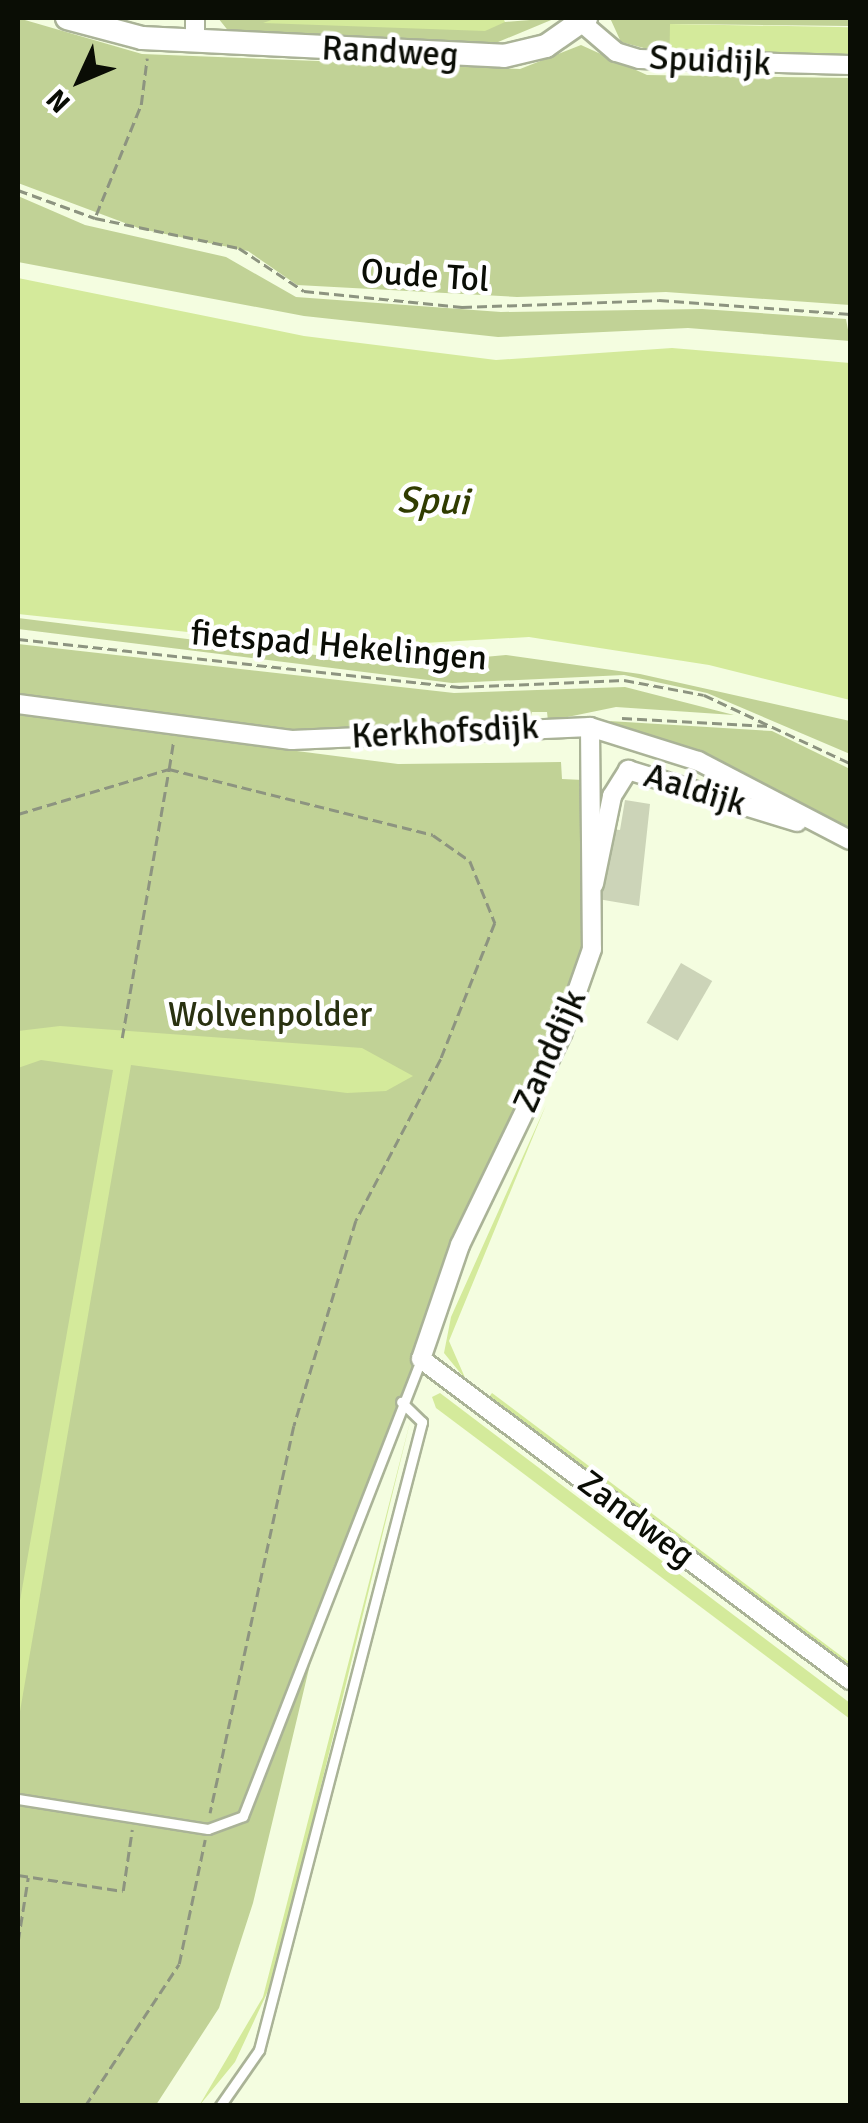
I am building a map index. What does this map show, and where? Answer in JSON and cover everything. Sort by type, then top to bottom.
[{"type":"street","name":"Randweg","points":[[67,18],[142,38],[504,56],[546,46],[584,20]]},
{"type":"street","points":[[195,18],[195,42]]},
{"type":"street","name":"Spuidijk","points":[[584,20],[616,52],[639,60],[850,64]]},
{"type":"street","name":"Kerkhofsdijk","points":[[18,704],[292,740],[590,726],[698,761],[845,839]]},
{"type":"street","name":"Zanddijk","points":[[421,1359],[460,1245],[579,994],[592,949],[588,904],[590,726]]},
{"type":"street","name":"Aaldijk","points":[[588,904],[612,796],[628,770],[845,839]]},
{"type":"street","name":"Zandweg","points":[[421,1359],[850,1680]]},
{"type":"lane","points":[[18,1799],[208,1829],[243,1816],[421,1359]]},
{"type":"lane","points":[[220,2106],[259,2050],[413,1458],[422,1422],[402,1402]]},
{"type":"path","points":[[95,218],[141,105],[148,55]]},
{"type":"path","name":"Oude Tol","points":[[18,190],[95,218],[238,248],[304,291],[381,301],[659,300],[850,314]]},
{"type":"path","name":"fietspad Hekelingen","points":[[18,640],[459,687],[624,680],[704,696],[850,763]]},
{"type":"path","name":"fietspad Hekelingen","points":[[590,726],[610,717],[770,726]]},
{"type":"path","points":[[122,1038],[176,725]]},
{"type":"path","points":[[18,814],[168,768],[433,834],[470,862],[495,923],[455,1030],[356,1221],[294,1426],[238,1659],[179,1964],[85,2106]]},
{"type":"path","points":[[18,1875],[123,1891],[134,1817]]},
{"type":"path","points":[[18,1942],[28,1877]]},
{"type":"green space","points":[[18,18],[142,54],[520,69],[581,45],[647,75],[850,78],[850,305],[666,292],[517,297],[297,285],[248,251],[141,229],[18,183]]},
{"type":"green space","points":[[218,18],[505,22],[556,18],[491,45],[230,33]]},
{"type":"green space","points":[[610,18],[850,18],[850,26],[671,24],[670,55],[621,42]]},
{"type":"green space","points":[[18,196],[85,225],[226,257],[296,297],[501,312],[702,309],[846,319],[850,341],[688,328],[498,337],[304,316],[18,262]]},
{"type":"green space","points":[[18,618],[396,665],[506,655],[640,674],[850,721],[850,754],[707,693],[624,675],[452,683],[18,629]]},
{"type":"green space","points":[[18,644],[454,693],[625,687],[734,715],[616,707],[548,721],[547,712],[532,712],[530,722],[315,733],[195,722],[18,699]]},
{"type":"green space","name":"Wolvenpolder","points":[[18,715],[398,764],[561,762],[562,779],[583,780],[586,944],[567,1009],[333,1568],[253,1903],[219,2008],[156,2105],[18,2105]]},
{"type":"green space","points":[[609,721],[772,731],[850,769],[850,835]]},
{"type":"water","points":[[277,18],[503,18],[505,22],[485,31],[263,23]]},
{"type":"water","points":[[670,24],[850,27],[849,58],[669,55]]},
{"type":"water","name":"Spui","points":[[18,278],[304,336],[496,360],[672,348],[850,363],[850,700],[709,665],[529,637],[338,648],[18,614]]},
{"type":"water","points":[[60,1026],[362,1048],[413,1076],[386,1091],[347,1093],[131,1065],[18,1723],[18,1612],[113,1070],[41,1060],[18,1068],[18,1031]]},
{"type":"water","points":[[546,1105],[449,1341],[466,1380],[444,1353],[451,1317]]},
{"type":"water","points":[[440,1393],[850,1703],[850,1719],[436,1408],[432,1397]]},
{"type":"water","points":[[492,1393],[850,1663],[847,1667],[489,1397]]},
{"type":"water","points":[[411,1418],[274,1978],[235,2062],[199,2106],[263,1997]]},
{"type":"building","points":[[625,800],[650,804],[639,906],[598,899],[610,829],[620,830]]},
{"type":"building","points":[[681,963],[712,981],[678,1041],[646,1023]]}]
